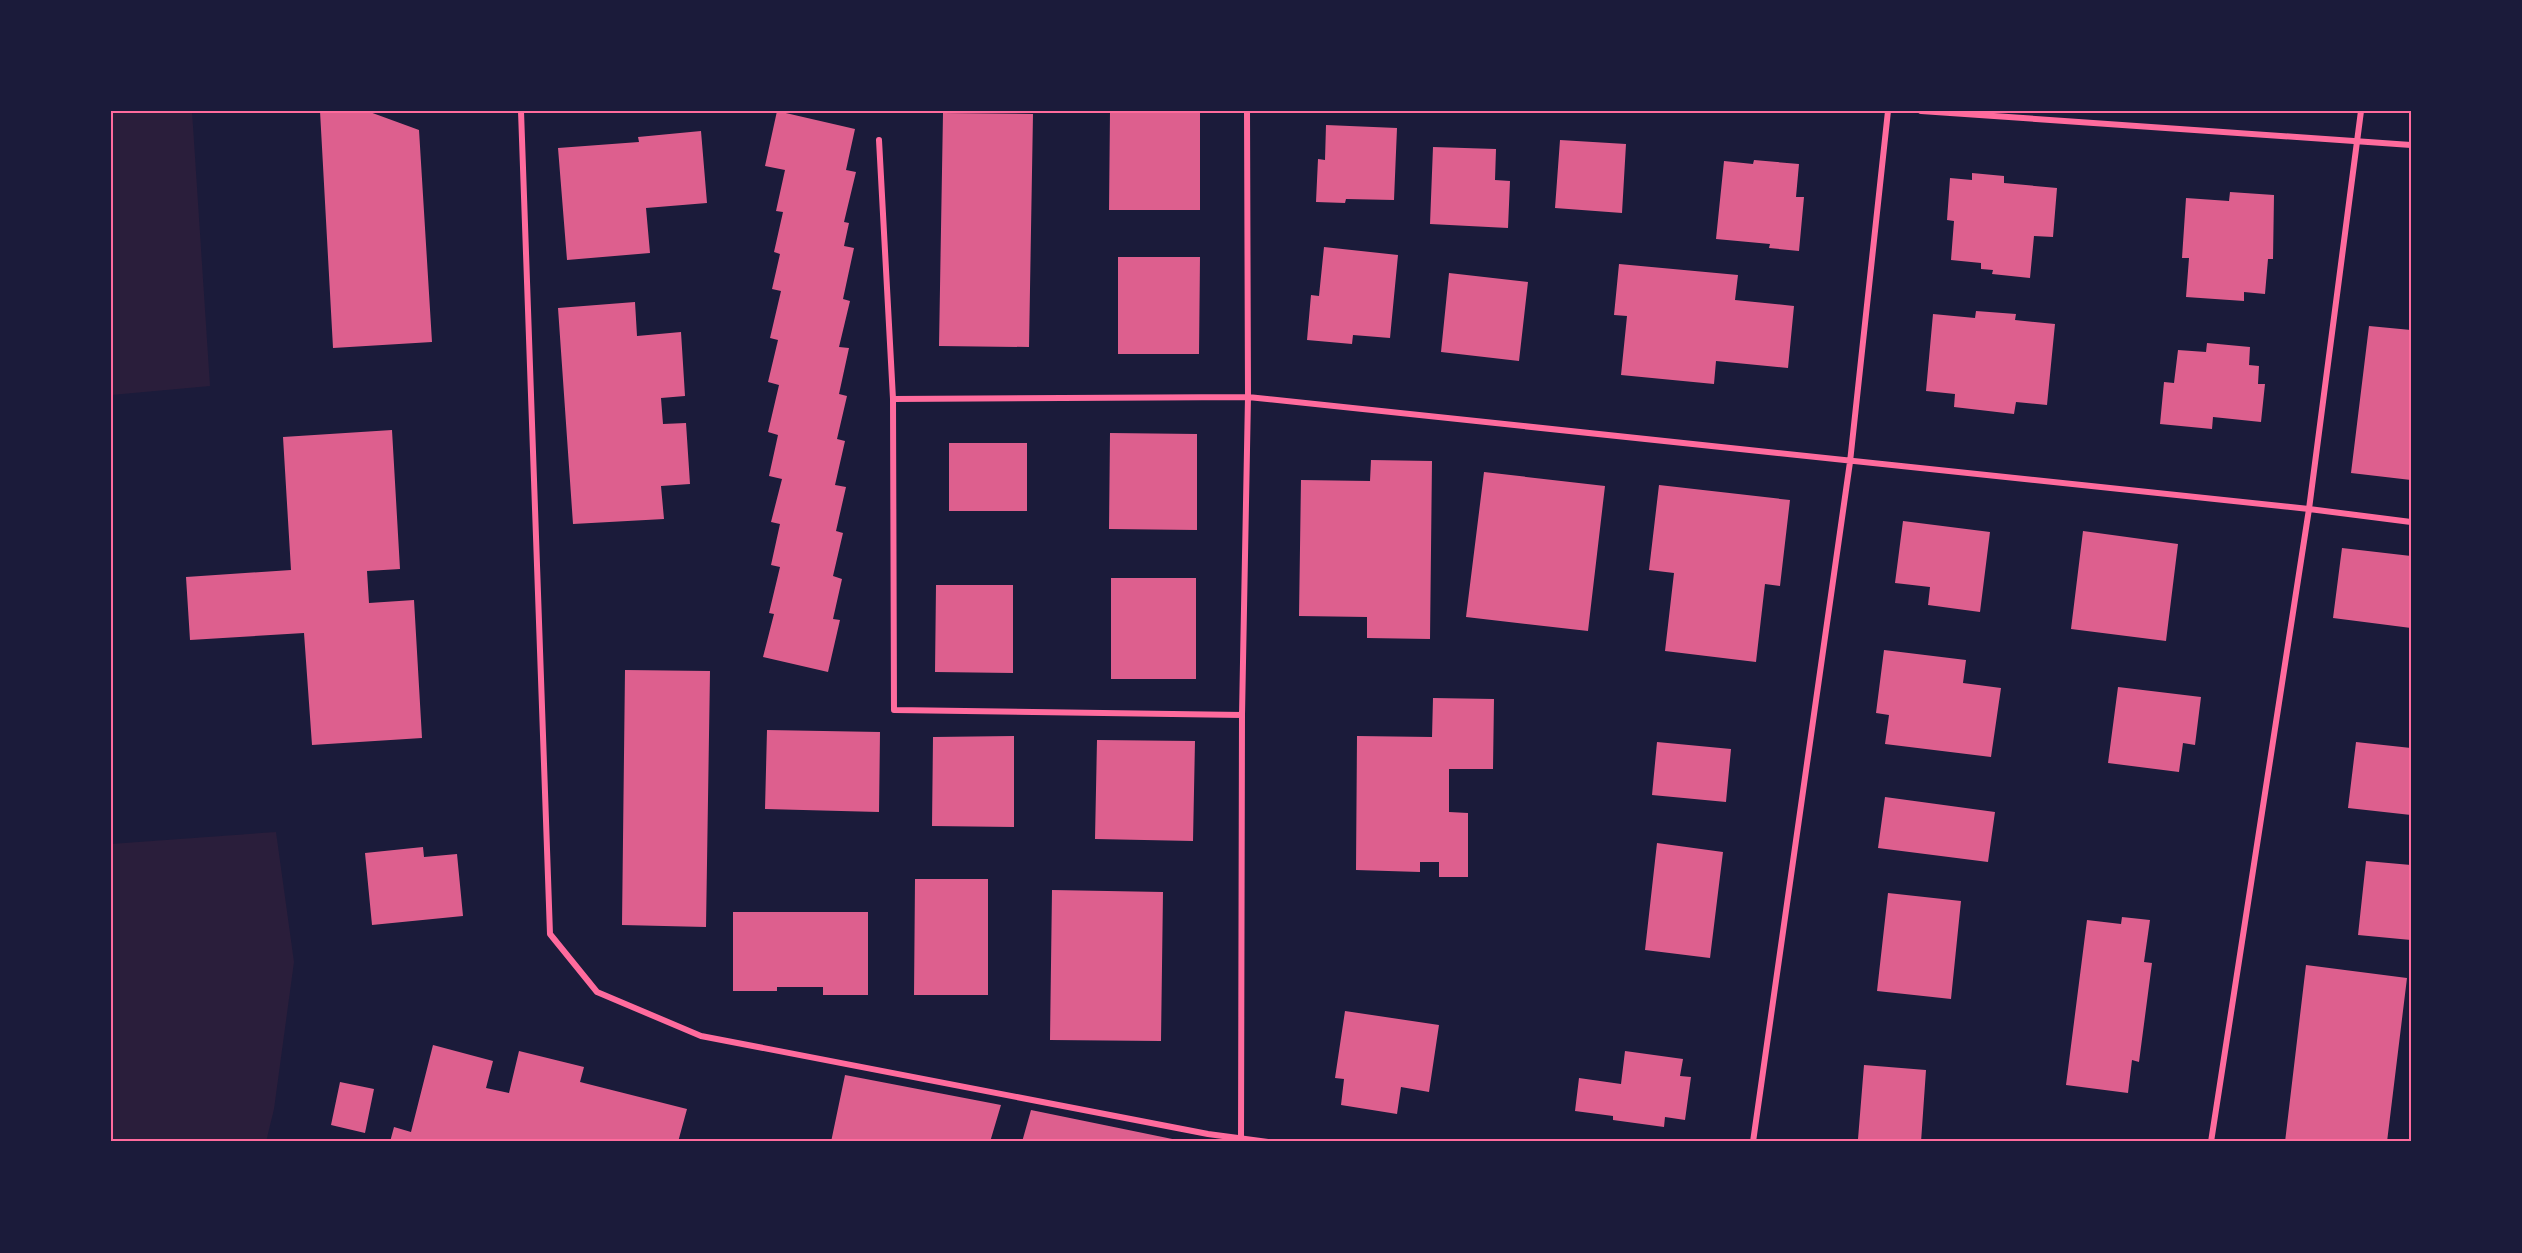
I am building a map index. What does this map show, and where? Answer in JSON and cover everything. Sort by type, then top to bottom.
[{"type":"street","points":[[521,111],[550,934],[597,992],[701,1036],[1241,1140],[1268,1142]]},
{"type":"street","points":[[1241,1140],[1242,715],[1248,397],[1247,111]]},
{"type":"street","points":[[1753,1142],[1850,462],[1888,111]]},
{"type":"street","points":[[1921,111],[2411,145]]},
{"type":"street","points":[[2211,1142],[2309,509],[2361,111]]},
{"type":"street","points":[[879,140],[893,399],[894,710],[1242,715]]},
{"type":"street","points":[[893,399],[1248,397],[2309,509],[2411,522]]},
{"type":"shaded area","points":[[111,111],[192,111],[210,386],[111,395]]},
{"type":"shaded area","points":[[276,832],[294,962],[274,1109],[266,1142],[111,1142],[111,844]]},
{"type":"building","points":[[320,111],[367,111],[419,130],[432,342],[333,348]]},
{"type":"building","points":[[777,111],[855,129],[846,170],[856,172],[844,222],[849,223],[844,246],[854,248],[843,299],[850,301],[839,347],[849,348],[839,394],[847,396],[837,439],[845,441],[835,485],[846,487],[836,531],[843,533],[833,576],[842,579],[833,619],[840,620],[828,672],[763,657],[774,614],[769,613],[780,567],[771,565],[780,524],[771,522],[782,479],[769,476],[778,435],[768,432],[779,385],[768,382],[778,340],[770,338],[781,291],[772,289],[780,254],[774,252],[783,212],[776,211],[785,170],[765,166]]},
{"type":"building","points":[[1110,111],[1200,111],[1200,210],[1109,210]]},
{"type":"building","points":[[943,113],[1033,114],[1029,347],[939,346]]},
{"type":"building","points":[[1326,125],[1397,128],[1394,200],[1346,199],[1345,203],[1316,202],[1318,159],[1325,160]]},
{"type":"building","points":[[701,131],[707,203],[646,208],[650,253],[567,260],[558,148],[639,142],[638,137]]},
{"type":"building","points":[[1560,140],[1626,144],[1622,213],[1555,208]]},
{"type":"building","points":[[1433,147],[1496,149],[1495,180],[1510,181],[1508,228],[1430,224]]},
{"type":"building","points":[[1754,160],[1799,164],[1796,197],[1804,197],[1799,251],[1769,248],[1770,244],[1716,239],[1724,161],[1753,164]]},
{"type":"building","points":[[1972,173],[2004,176],[2004,183],[2057,188],[2053,237],[2034,236],[2030,278],[1992,274],[1993,270],[1981,269],[1981,263],[1951,260],[1954,221],[1947,220],[1950,178],[1972,180]]},
{"type":"building","points":[[2230,192],[2274,195],[2273,259],[2268,259],[2265,294],[2244,292],[2244,301],[2186,297],[2189,258],[2182,258],[2186,198],[2229,201]]},
{"type":"building","points":[[1324,247],[1398,255],[1390,338],[1353,335],[1352,344],[1307,340],[1311,295],[1319,296]]},
{"type":"building","points":[[1118,257],[1200,257],[1199,354],[1118,354]]},
{"type":"building","points":[[1619,264],[1738,275],[1735,300],[1794,306],[1788,368],[1716,361],[1714,384],[1621,375],[1627,316],[1614,315]]},
{"type":"building","points":[[1449,273],[1528,282],[1519,361],[1441,352]]},
{"type":"building","points":[[635,302],[637,336],[681,332],[685,396],[661,398],[663,424],[686,423],[690,484],[661,486],[664,519],[573,524],[558,308]]},
{"type":"building","points":[[1976,311],[2016,314],[2015,320],[2055,324],[2047,405],[2016,402],[2014,414],[1954,407],[1955,394],[1926,391],[1933,314],[1975,318]]},
{"type":"building","points":[[2369,326],[2411,330],[2411,480],[2351,473]]},
{"type":"building","points":[[2207,343],[2250,347],[2249,365],[2259,366],[2258,384],[2265,384],[2261,422],[2213,417],[2212,429],[2160,424],[2164,382],[2174,383],[2178,350],[2206,352]]},
{"type":"building","points":[[392,430],[400,569],[367,571],[369,603],[414,600],[422,738],[312,745],[304,633],[190,640],[186,577],[291,570],[283,437]]},
{"type":"building","points":[[1110,433],[1197,434],[1197,530],[1109,529]]},
{"type":"building","points":[[949,443],[1027,443],[1027,511],[949,511]]},
{"type":"building","points":[[1371,460],[1432,461],[1430,639],[1367,638],[1367,617],[1299,616],[1301,480],[1370,481]]},
{"type":"building","points":[[1484,472],[1605,486],[1588,631],[1466,617]]},
{"type":"building","points":[[1659,485],[1790,500],[1780,586],[1765,584],[1756,662],[1665,651],[1674,573],[1649,570]]},
{"type":"building","points":[[1903,521],[1990,532],[1980,612],[1928,605],[1930,587],[1895,583]]},
{"type":"building","points":[[2083,531],[2178,544],[2166,641],[2071,629]]},
{"type":"building","points":[[2342,548],[2411,556],[2411,628],[2333,618]]},
{"type":"building","points":[[1111,578],[1196,578],[1196,679],[1111,679]]},
{"type":"building","points":[[936,585],[1013,585],[1013,673],[935,672]]},
{"type":"building","points":[[1884,650],[1966,660],[1963,683],[2001,688],[1991,757],[1885,744],[1889,715],[1876,713]]},
{"type":"building","points":[[625,670],[710,671],[706,927],[622,925]]},
{"type":"building","points":[[2118,687],[2201,697],[2195,745],[2183,743],[2179,772],[2108,763]]},
{"type":"building","points":[[1433,698],[1494,699],[1493,769],[1449,769],[1449,812],[1468,813],[1468,877],[1439,877],[1439,862],[1420,862],[1420,872],[1356,870],[1357,736],[1432,737]]},
{"type":"building","points":[[767,730],[880,732],[879,812],[765,809]]},
{"type":"building","points":[[1014,736],[1014,827],[932,826],[933,737]]},
{"type":"building","points":[[1097,740],[1195,741],[1193,841],[1095,839]]},
{"type":"building","points":[[1657,742],[1731,749],[1726,802],[1652,795]]},
{"type":"building","points":[[2356,742],[2411,748],[2411,815],[2348,808]]},
{"type":"building","points":[[1885,797],[1995,812],[1988,862],[1878,848]]},
{"type":"building","points":[[1657,843],[1723,852],[1710,958],[1645,950]]},
{"type":"building","points":[[423,847],[424,857],[457,854],[463,916],[372,925],[365,853]]},
{"type":"building","points":[[2366,861],[2411,865],[2411,940],[2358,935]]},
{"type":"building","points":[[915,879],[988,879],[988,995],[914,995]]},
{"type":"building","points":[[1052,890],[1163,892],[1161,1041],[1050,1040]]},
{"type":"building","points":[[1888,893],[1961,901],[1951,999],[1877,991]]},
{"type":"building","points":[[733,912],[868,912],[868,995],[823,995],[823,987],[777,987],[777,991],[733,991]]},
{"type":"building","points":[[2122,917],[2150,920],[2144,962],[2152,963],[2139,1062],[2132,1060],[2128,1093],[2066,1085],[2087,920],[2121,924]]},
{"type":"building","points":[[2306,965],[2407,978],[2387,1142],[2285,1142]]},
{"type":"building","points":[[1345,1011],[1439,1025],[1429,1092],[1401,1087],[1397,1114],[1341,1105],[1344,1079],[1335,1078]]},
{"type":"building","points":[[433,1045],[493,1061],[486,1088],[509,1093],[519,1051],[584,1067],[580,1082],[687,1109],[678,1142],[390,1142],[394,1127],[411,1132]]},
{"type":"building","points":[[1625,1051],[1683,1059],[1680,1076],[1691,1077],[1685,1120],[1665,1117],[1664,1127],[1613,1120],[1613,1116],[1575,1111],[1579,1078],[1621,1084]]},
{"type":"building","points":[[1864,1065],[1926,1070],[1921,1142],[1858,1139]]},
{"type":"building","points":[[845,1075],[1001,1105],[990,1142],[831,1142]]},
{"type":"building","points":[[340,1082],[374,1089],[365,1133],[331,1125]]},
{"type":"building","points":[[1031,1110],[1182,1141],[1022,1142]]}]
